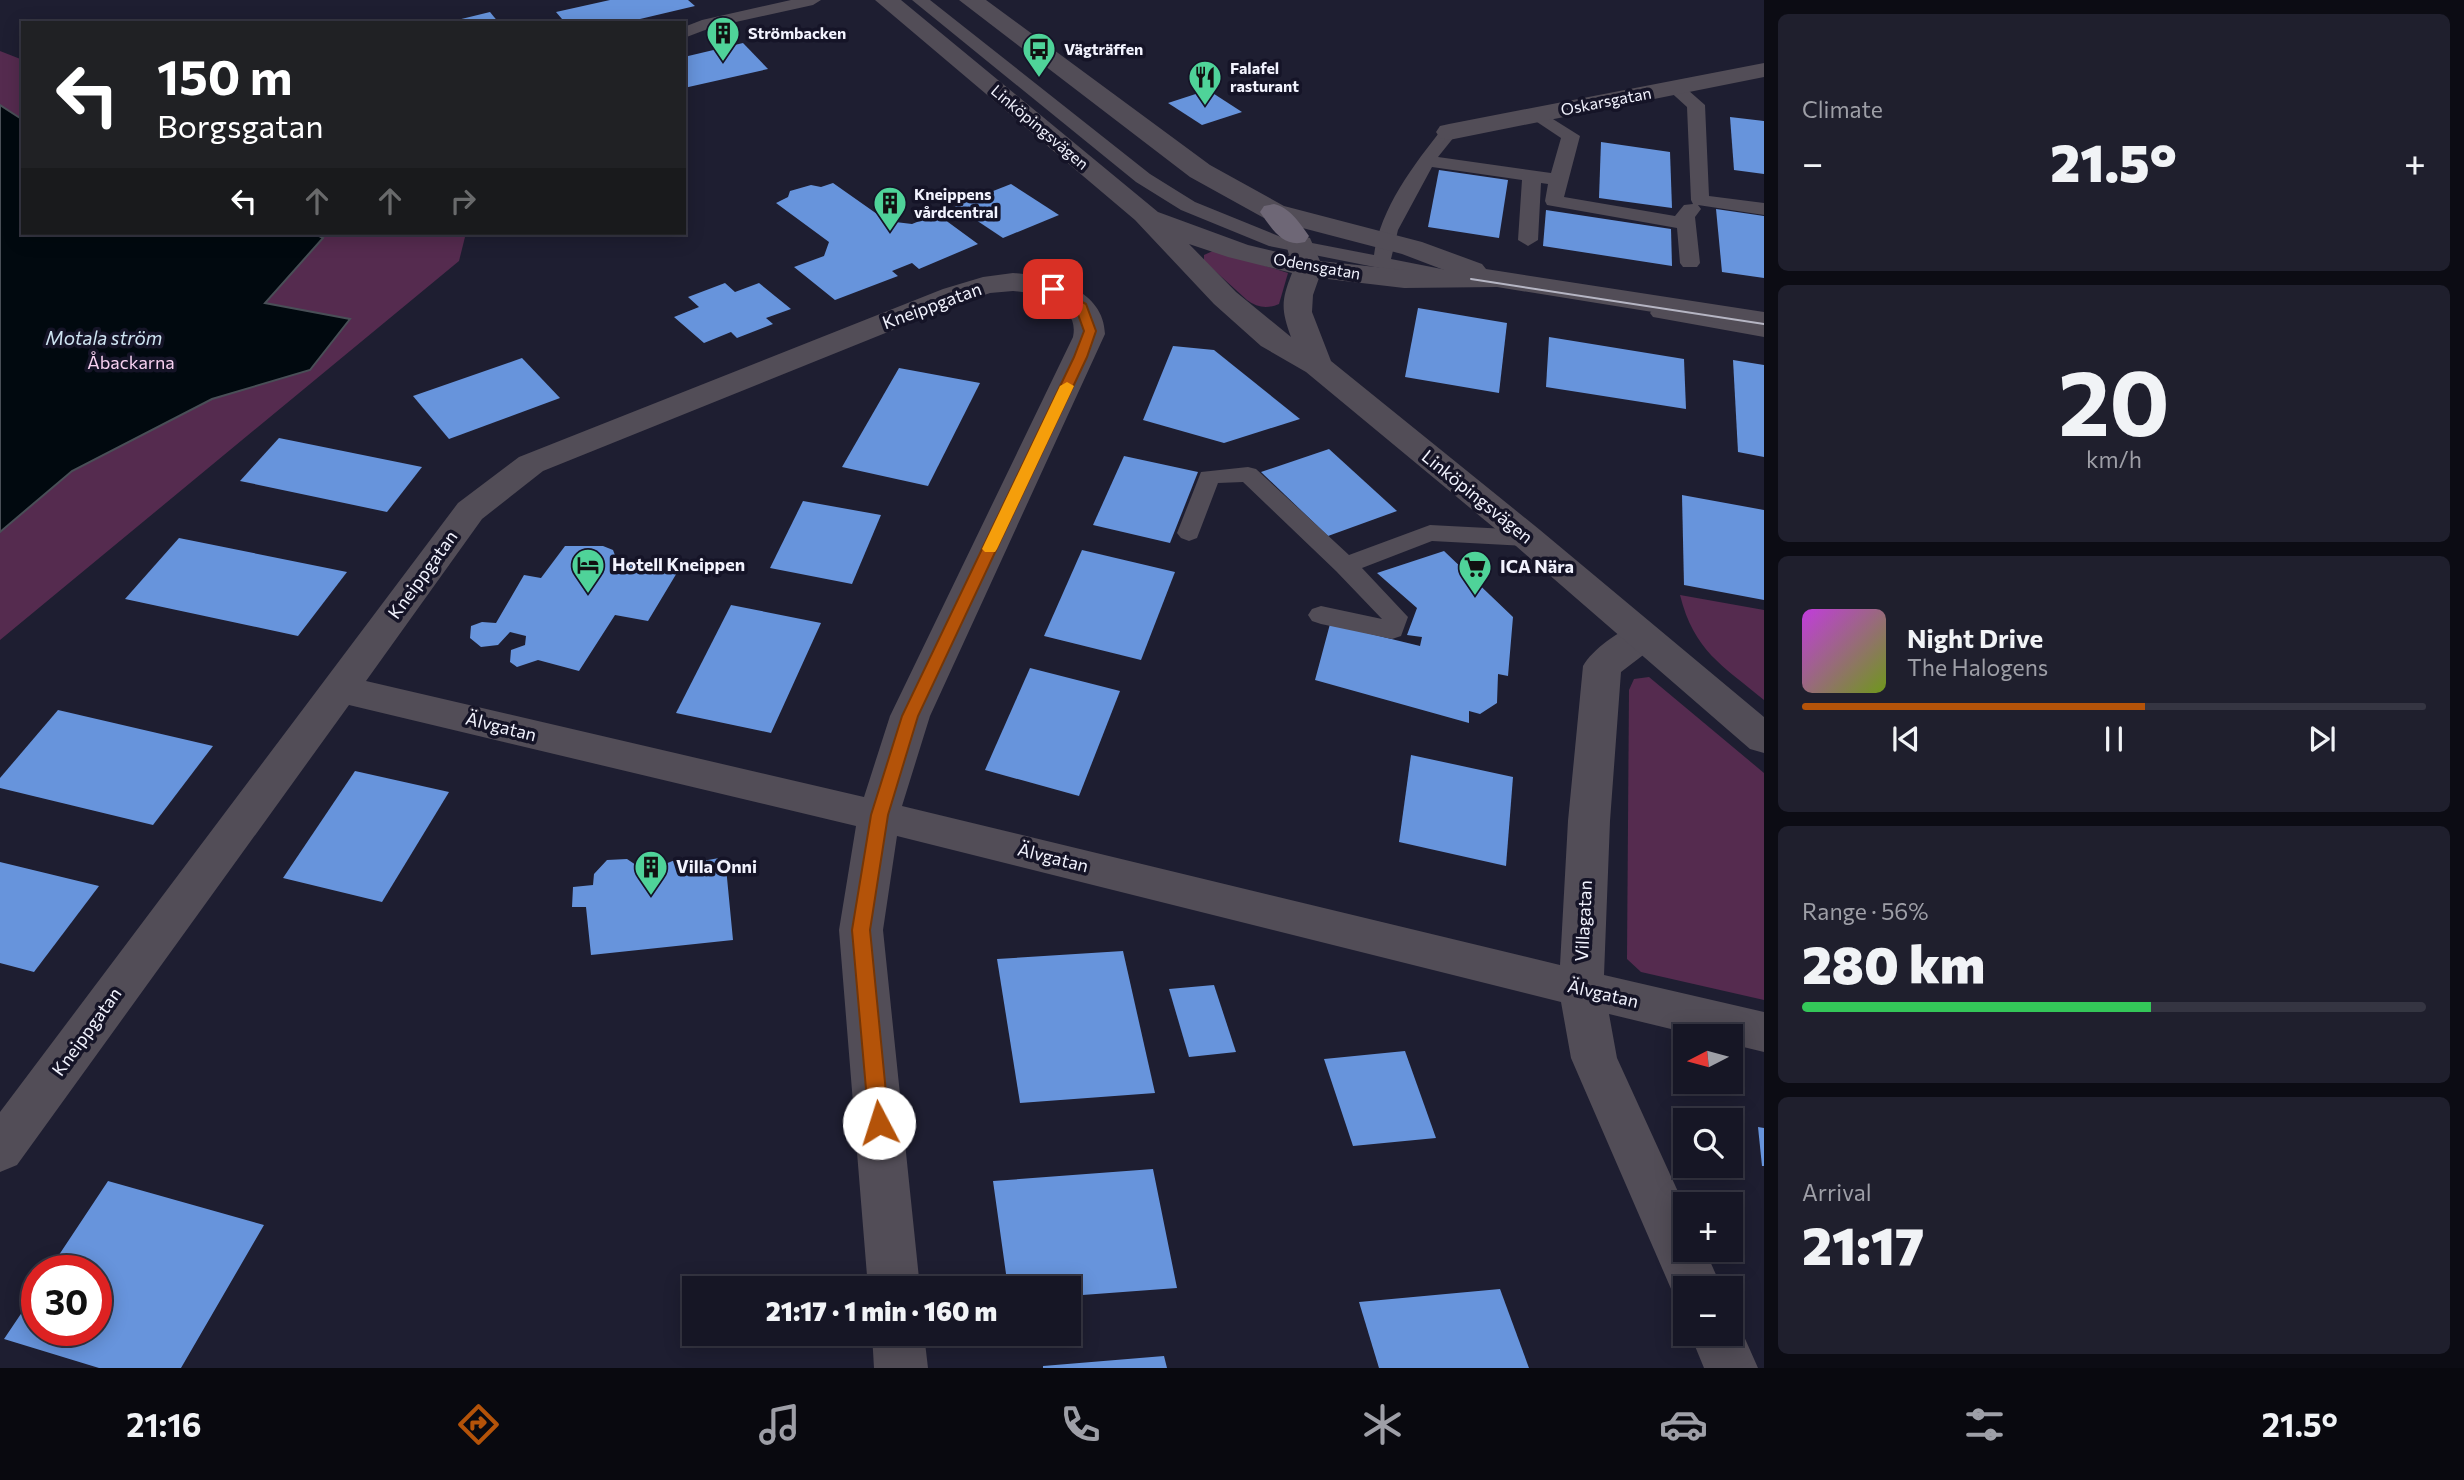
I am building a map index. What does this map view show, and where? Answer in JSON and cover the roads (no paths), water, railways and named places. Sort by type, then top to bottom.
[{"type":"main road","points":[[1274,212],[1301,251]]},
{"type":"street","name":"Linköpingsvägen","points":[[887,0],[1155,204],[1191,264],[1225,299],[1272,339],[1317,365],[1528,538],[1764,739]]},
{"type":"street","points":[[971,0],[1200,171],[1274,212]]},
{"type":"street","name":"Oskarsgatan","points":[[1449,132],[1764,70]]},
{"type":"street","name":"Odensgatan","points":[[1155,204],[1179,230],[1238,251],[1301,251],[1404,279],[1480,276],[1764,321]]},
{"type":"street","name":"Odensgatan","points":[[1274,212],[1385,248],[1412,248],[1480,276]]},
{"type":"street","name":"Linköpingsvägen","points":[[1301,251],[1297,313],[1317,365]]},
{"type":"street","name":"Kneippgatan","points":[[0,1150],[470,511],[531,464],[976,287],[1014,282],[1053,289],[1082,307],[1090,331],[1075,370],[910,716],[879,815]]},
{"type":"street","name":"Villagatan","points":[[1643,637],[1602,666],[1589,821],[1581,989],[1594,1058],[1691,1276]]},
{"type":"street","name":"Älvgatan","points":[[340,689],[879,815],[1764,1032]]},
{"type":"street","points":[[879,815],[861,930],[893,1276]]},
{"type":"street","points":[[899,1346],[901,1368]]},
{"type":"street","points":[[1721,1346],[1731,1368]]},
{"type":"lane","points":[[686,32],[708,23],[813,0]]},
{"type":"lane","points":[[920,0],[1155,204],[1301,251],[1385,248],[1388,230],[1426,160],[1449,132]]},
{"type":"lane","points":[[938,0],[1180,185],[1301,251]]},
{"type":"lane","points":[[1674,87],[1696,105],[1700,200],[1685,216],[1690,263]]},
{"type":"lane","points":[[1537,114],[1571,136],[1557,186]]},
{"type":"lane","points":[[1426,160],[1558,180],[1554,201],[1686,224]]},
{"type":"lane","points":[[1528,240],[1532,177]]},
{"type":"lane","points":[[1700,200],[1764,209]]},
{"type":"lane","points":[[1179,230],[1191,264]]},
{"type":"lane","points":[[1480,276],[1764,331]]},
{"type":"lane","points":[[1189,533],[1209,477],[1248,474],[1345,565],[1395,617],[1392,630],[1321,615]]},
{"type":"lane","points":[[1345,565],[1430,533],[1528,538]]},
{"type":"water","name":"Motala ström","points":[[0,105],[21,119],[21,235],[317,235],[323,238],[265,303],[350,319],[310,370],[212,399],[72,471],[0,532]]},
{"type":"tram line","points":[[1471,279],[1764,324]]},
{"type":"place","name":"Strömbacken","points":[[723,63]]},
{"type":"place","name":"Vägträffen","points":[[1039,79]]},
{"type":"place","name":"Falafel rasturant","points":[[1205,107]]},
{"type":"place","name":"Kneippens vårdcentral","points":[[890,233]]},
{"type":"place","name":"Hotell Kneippen","points":[[588,595]]},
{"type":"place","name":"ICA Nära","points":[[1475,597]]},
{"type":"place","name":"Villa Onni","points":[[651,897]]},
{"type":"park label","name":"Åbackarna","points":[[131,363]]}]
